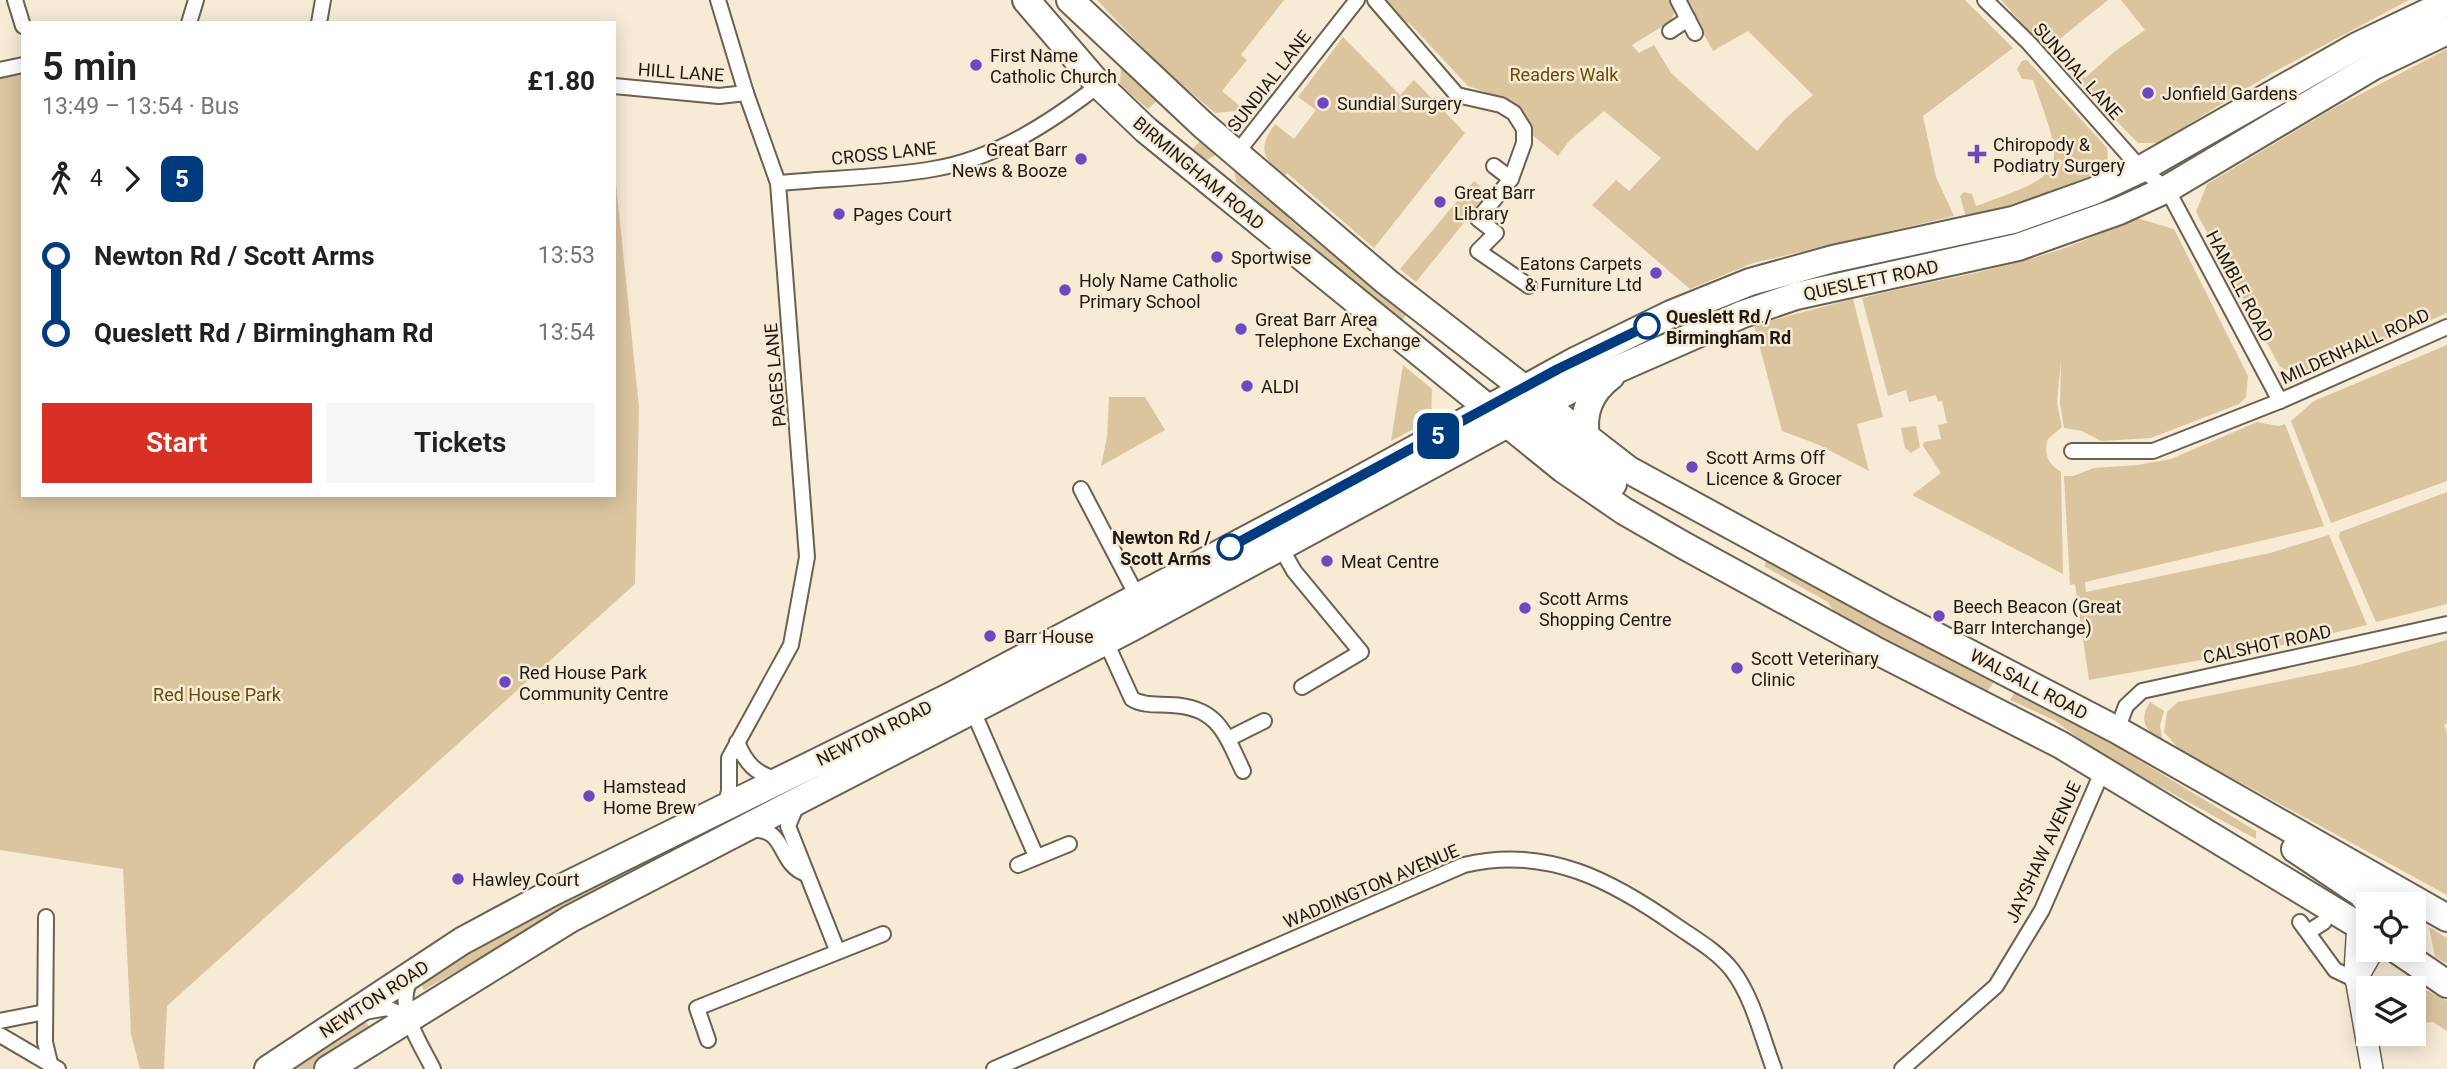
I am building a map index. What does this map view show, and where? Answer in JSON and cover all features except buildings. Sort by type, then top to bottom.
[{"type":"highway","name":"BIRMINGHAM ROAD","points":[[1026,0],[1099,85],[1146,130],[1210,183],[1514,406]]},
{"type":"highway","points":[[1056,0],[1105,58],[1110,69],[1099,85]]},
{"type":"highway","points":[[1070,0],[1236,153],[1387,282],[1624,511],[1873,649],[2103,769],[2356,915]]},
{"type":"highway","name":"QUESLETT ROAD","points":[[1514,406],[1693,306],[1750,282],[1833,259],[2013,220],[2095,191],[2141,169],[2357,46],[2447,3]]},
{"type":"highway","name":"QUESLETT ROAD","points":[[1514,406],[1796,296],[2018,247],[2073,229],[2166,189],[2372,67],[2447,31]]},
{"type":"highway","points":[[1210,183],[1236,153]]},
{"type":"highway","points":[[1693,306],[1684,313],[1683,320],[1688,329],[1704,331]]},
{"type":"highway","points":[[1586,438],[1584,423],[1589,401],[1606,380],[1628,363]]},
{"type":"highway","name":"WALSALL ROAD","points":[[1514,406],[1586,438],[1664,491],[1888,611],[2009,671],[2447,918]]},
{"type":"highway","name":"NEWTON ROAD","points":[[328,1069],[407,1017],[570,919],[1106,642],[1280,546],[1514,406]]},
{"type":"highway","name":"NEWTON ROAD","points":[[268,1069],[462,941],[553,892],[949,697],[1137,596],[1514,406]]},
{"type":"highway","points":[[1755,582],[1745,567],[1746,556],[1750,549],[1762,542]]},
{"type":"highway","points":[[1989,709],[2009,671]]},
{"type":"highway","points":[[2195,776],[2359,892]]},
{"type":"highway","points":[[2415,962],[2447,984]]},
{"type":"main road","points":[[2368,1046],[2372,1069]]},
{"type":"street","points":[[15,0],[21,21]]},
{"type":"street","points":[[190,21],[196,0]]},
{"type":"street","points":[[319,21],[323,0]]},
{"type":"street","name":"PAGES LANE","points":[[718,0],[746,93],[779,183],[807,557],[791,645],[729,758],[729,791],[725,806]]},
{"type":"street","name":"SUNDIAL LANE","points":[[1236,153],[1357,0]]},
{"type":"street","points":[[1375,0],[1457,95],[1501,105],[1514,113],[1524,129],[1524,143],[1511,179],[1478,219],[1496,233],[1478,251],[1529,286]]},
{"type":"street","points":[[1678,0],[1695,33]]},
{"type":"street","name":"SUNDIAL LANE","points":[[1985,0],[2029,43],[2141,169]]},
{"type":"street","points":[[1670,31],[1688,19]]},
{"type":"street","points":[[0,70],[21,65]]},
{"type":"street","name":"CROSS LANE","points":[[779,183],[935,169],[996,150],[1063,114],[1099,85]]},
{"type":"street","name":"HILL LANE","points":[[616,86],[719,96],[746,93]]},
{"type":"street","points":[[1494,166],[1511,179]]},
{"type":"street","points":[[2141,169],[2166,189]]},
{"type":"street","name":"HAMBLE ROAD","points":[[2166,189],[2280,401]]},
{"type":"street","name":"MILDENHALL ROAD","points":[[2072,451],[2153,451],[2280,401],[2447,327]]},
{"type":"street","points":[[1081,489],[1137,596]]},
{"type":"street","points":[[1280,546],[1294,571],[1361,652],[1302,687]]},
{"type":"street","name":"CALSHOT ROAD","points":[[2117,730],[2126,706],[2142,691],[2447,624]]},
{"type":"street","points":[[1106,642],[1132,699],[1140,704],[1191,706],[1204,711],[1219,724],[1243,771]]},
{"type":"street","points":[[972,711],[1036,856]]},
{"type":"street","points":[[1227,739],[1264,721]]},
{"type":"street","points":[[737,742],[745,763],[761,775],[778,780]]},
{"type":"street","name":"JAYSHAW AVENUE","points":[[1902,1069],[1996,986],[2042,910],[2103,769]]},
{"type":"street","points":[[800,799],[788,826],[837,950]]},
{"type":"street","points":[[734,832],[761,829],[771,833],[779,840],[790,866],[806,874]]},
{"type":"street","points":[[1018,865],[1069,844]]},
{"type":"street","name":"WADDINGTON AVENUE","points":[[994,1069],[1464,865],[1485,860],[1563,866],[1604,879],[1637,898],[1717,954],[1734,972],[1774,1069]]},
{"type":"street","points":[[46,917],[45,1042],[54,1066]]},
{"type":"street","points":[[2323,922],[2304,927],[2335,970],[2356,980]]},
{"type":"street","points":[[708,1040],[697,1008],[837,950],[883,934]]},
{"type":"street","points":[[416,970],[405,987],[407,1017],[433,1069]]},
{"type":"street","points":[[338,1021],[387,1008],[407,1017]]},
{"type":"street","points":[[0,1021],[45,1012]]},
{"type":"street","points":[[0,1035],[54,1066]]},
{"type":"green space","points":[[1097,0],[1284,0],[1241,55],[1247,60],[1222,91],[1241,107],[1238,111],[1215,113],[1158,64]]},
{"type":"green space","name":"Readers Walk","points":[[1386,0],[1671,0],[1675,11],[1671,21],[1632,45],[1639,53],[1654,45],[1671,73],[1757,151],[1787,117],[1813,95],[1748,31],[1713,51],[1685,0],[1965,0],[2013,48],[1923,116],[1936,177],[1954,216],[1753,263],[1690,289],[1592,205],[1616,180],[1629,191],[1661,158],[1604,111],[1569,141],[1558,156],[1531,134],[1520,110],[1506,99],[1468,86],[1411,25],[1394,14]]},
{"type":"green space","points":[[2001,0],[2108,0],[2046,50]]},
{"type":"green space","points":[[2121,0],[2409,0],[2272,73],[2158,143],[2138,143],[2071,74],[2075,68],[2085,78],[2114,52],[2145,30]]},
{"type":"green space","points":[[1343,37],[1400,95],[1414,80],[1465,133],[1374,248],[1287,173],[1284,177],[1267,158],[1264,147],[1275,124],[1294,139],[1316,110],[1298,97]]},
{"type":"green space","points":[[2447,49],[2447,313],[2301,376],[2280,367],[2196,212],[2207,184],[2334,108]]},
{"type":"green space","points":[[2027,60],[2107,148],[2105,167],[2102,173],[2001,209],[1966,217],[1960,196],[1964,192],[1972,194],[1976,206],[2029,185],[2044,175],[2052,165],[2054,151],[2051,134],[2033,80],[2022,79],[2017,69],[2022,61]]},
{"type":"green space","points":[[1121,64],[1159,99],[1148,109],[1120,85]]},
{"type":"green space","name":"Red House Park","points":[[21,72],[21,497],[616,497],[616,183],[639,407],[635,584],[167,1006],[164,1069],[140,1069],[131,1034],[123,869],[0,850],[0,78]]},
{"type":"green space","points":[[1204,137],[1221,152],[1205,161],[1191,151]]},
{"type":"green space","points":[[1239,168],[1252,175],[1291,221],[1406,315],[1400,323],[1237,183],[1234,173]]},
{"type":"green space","points":[[1474,181],[1488,193],[1416,282],[1400,269]]},
{"type":"green space","points":[[2139,182],[2143,187],[2010,237],[1771,291],[1704,316],[1702,312],[1770,286]]},
{"type":"green space","points":[[2133,217],[2174,229],[2248,376],[2246,397],[2239,404],[2151,438],[2101,441],[2082,431],[2064,428],[2060,404],[2061,360],[2057,403],[2062,427],[2048,439],[2046,454],[2053,466],[2061,472],[2063,574],[1912,495],[1941,473],[1923,446],[1924,442],[1941,439],[1938,425],[1947,423],[1942,401],[1938,402],[1936,395],[1909,402],[1906,390],[1888,396],[1862,298],[2035,258],[2068,247]]},
{"type":"green space","points":[[1853,299],[1883,417],[1857,424],[1869,471],[1817,444],[1782,431],[1754,325]]},
{"type":"green space","points":[[2447,345],[2447,481],[2331,523],[2291,421],[2314,401]]},
{"type":"green space","points":[[1403,365],[1432,389],[1431,420],[1391,441]]},
{"type":"green space","points":[[1109,397],[1145,397],[1165,430],[1101,466],[1107,437]]},
{"type":"green space","points":[[2257,422],[2279,426],[2285,424],[2324,526],[2085,582],[2086,592],[2270,553],[2329,535],[2367,625],[2274,647],[2089,680],[2075,584],[2070,585],[2064,476],[2073,476],[2094,468],[2171,459]]},
{"type":"green space","points":[[1916,426],[1920,447],[1911,453],[1905,448],[1901,428]]},
{"type":"green space","points":[[2447,492],[2447,604],[2376,622],[2339,537],[2340,532]]},
{"type":"green space","points":[[1768,557],[1992,675],[1993,683],[1987,692],[1837,617],[1828,602],[1764,566]]},
{"type":"green space","points":[[2447,640],[2447,723],[2444,725],[2447,733],[2447,895],[2179,749],[2164,732],[2167,712],[2178,702],[2355,666]]},
{"type":"green space","points":[[1003,678],[499,947],[424,990],[420,981],[470,946]]},
{"type":"green space","points":[[2018,687],[2256,831],[2256,839],[2100,754],[2054,720],[2010,700]]},
{"type":"green space","points":[[2150,702],[2164,711],[2160,726],[2163,742],[2148,730],[2144,720]]},
{"type":"green space","points":[[2429,927],[2447,938],[2447,964],[2435,957]]},
{"type":"green space","points":[[2426,990],[2447,1001],[2447,1031],[2433,1022],[2426,1022]]},
{"type":"green space","points":[[365,1021],[373,1031],[312,1069],[289,1069]]},
{"type":"bus line","name":"5","points":[[1230,547],[1429,442],[1524,387],[1647,326]]},
{"type":"place","name":"First Name Catholic Church","points":[[976,65]]},
{"type":"place","name":"Jonfield Gardens","points":[[2148,93]]},
{"type":"place","name":"Sundial Surgery","points":[[1323,103]]},
{"type":"place","name":"Chiropody & Podiatry Surgery","points":[[1977,154]]},
{"type":"place","name":"Great Barr News & Booze","points":[[1081,159]]},
{"type":"place","name":"Great Barr Library","points":[[1440,202]]},
{"type":"place","name":"Pages Court","points":[[839,214]]},
{"type":"place","name":"Sportwise","points":[[1217,257]]},
{"type":"place","name":"Eatons Carpets & Furniture Ltd","points":[[1656,273]]},
{"type":"place","name":"Holy Name Catholic Primary School","points":[[1065,290]]},
{"type":"place","name":"Queslett Rd / Birmingham Rd","points":[[1647,326]]},
{"type":"place","name":"Great Barr Area Telephone Exchange","points":[[1241,329]]},
{"type":"place","name":"ALDI","points":[[1247,386]]},
{"type":"place","name":"Scott Arms Off Licence & Grocer","points":[[1692,467]]},
{"type":"place","name":"Newton Rd / Scott Arms","points":[[1230,547]]},
{"type":"place","name":"Meat Centre","points":[[1327,561]]},
{"type":"place","name":"Scott Arms Shopping Centre","points":[[1525,608]]},
{"type":"place","name":"Beech Beacon (Great Barr Interchange)","points":[[1939,616]]},
{"type":"place","name":"Barr House","points":[[990,636]]},
{"type":"place","name":"Scott Veterinary Clinic","points":[[1737,668]]},
{"type":"place","name":"Red House Park Community Centre","points":[[505,682]]},
{"type":"place","name":"Hamstead Home Brew","points":[[589,796]]},
{"type":"place","name":"Hawley Court","points":[[458,879]]}]
